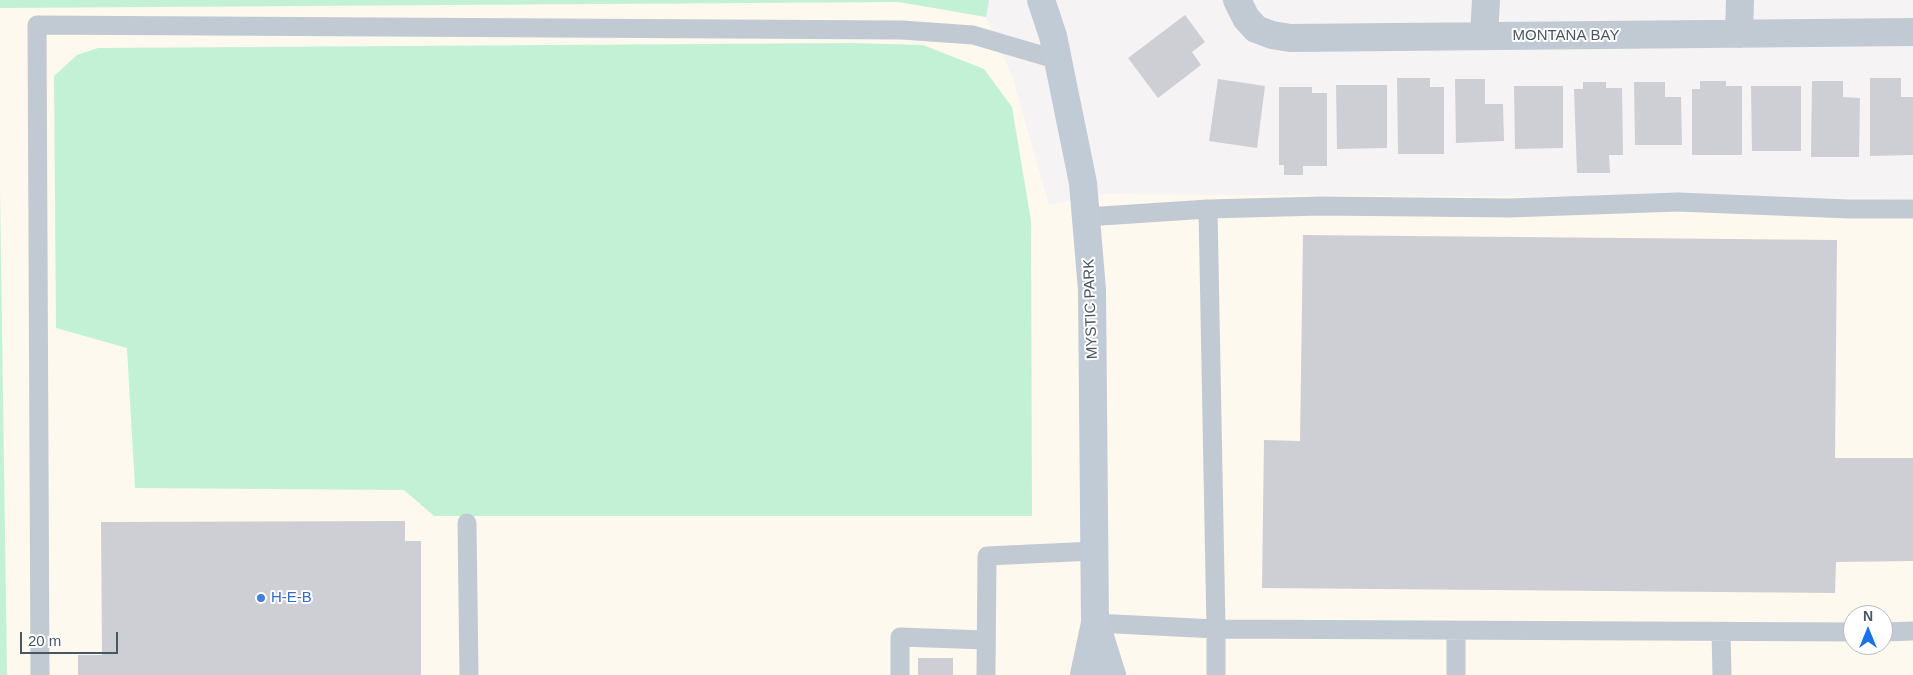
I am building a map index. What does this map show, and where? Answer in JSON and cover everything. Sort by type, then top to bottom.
[{"type":"street","name":"MYSTIC PARK","points":[[1041,0],[1053,36],[1083,183],[1092,290],[1095,624],[1084,675]]},
{"type":"street","name":"MONTANA BAY","points":[[1237,0],[1246,18],[1256,29],[1272,35],[1290,38],[1913,32]]},
{"type":"street","points":[[1484,36],[1486,0]]},
{"type":"street","points":[[1739,34],[1740,0]]},
{"type":"street","name":"MYSTIC PARK","points":[[1095,624],[1112,675]]},
{"type":"lane","points":[[40,675],[37,24],[902,30],[973,35],[1058,60]]},
{"type":"lane","points":[[1086,217],[1208,209],[1321,206],[1510,208],[1678,202],[1849,209],[1913,208]]},
{"type":"lane","points":[[1208,209],[1216,675]]},
{"type":"lane","points":[[467,523],[469,675]]},
{"type":"lane","points":[[986,675],[987,556],[1094,551]]},
{"type":"lane","points":[[1095,624],[1216,629],[1843,632]]},
{"type":"lane","points":[[1456,630],[1456,675]]},
{"type":"lane","points":[[1893,632],[1913,631]]},
{"type":"lane","points":[[1721,632],[1722,675]]},
{"type":"lane","points":[[900,675],[900,638],[986,640]]},
{"type":"shaded area","points":[[899,2],[986,17],[1013,79],[1049,205],[1105,194],[1913,199],[1913,675],[7,675],[0,189],[0,8]]},
{"type":"green space","points":[[0,0],[989,0],[986,17],[899,2],[0,8]]},
{"type":"green space","points":[[852,43],[923,45],[984,69],[1012,107],[1031,221],[1032,516],[434,516],[404,490],[135,488],[127,348],[56,328],[54,76],[77,55],[98,48]]},
{"type":"green space","points":[[0,189],[7,675],[0,675]]},
{"type":"building","points":[[1185,15],[1205,42],[1192,52],[1201,65],[1158,98],[1128,58]]},
{"type":"building","points":[[1397,78],[1430,78],[1430,87],[1444,87],[1444,154],[1398,154]]},
{"type":"building","points":[[1870,78],[1901,78],[1901,97],[1913,97],[1913,155],[1870,156]]},
{"type":"building","points":[[1218,79],[1265,86],[1257,148],[1209,141]]},
{"type":"building","points":[[1455,79],[1485,79],[1485,104],[1503,104],[1504,141],[1456,143]]},
{"type":"building","points":[[1700,81],[1726,81],[1726,86],[1742,86],[1742,155],[1692,155],[1692,89],[1700,89]]},
{"type":"building","points":[[1812,81],[1843,81],[1843,97],[1860,98],[1859,157],[1811,157]]},
{"type":"building","points":[[1583,82],[1606,82],[1606,88],[1622,88],[1623,155],[1609,155],[1610,173],[1577,173],[1574,89],[1583,89]]},
{"type":"building","points":[[1634,82],[1665,82],[1665,97],[1681,97],[1682,145],[1635,145]]},
{"type":"building","points":[[1336,85],[1387,85],[1387,148],[1337,149]]},
{"type":"building","points":[[1514,86],[1563,86],[1563,148],[1515,149]]},
{"type":"building","points":[[1751,86],[1801,86],[1801,151],[1752,151]]},
{"type":"building","points":[[1279,87],[1312,87],[1312,93],[1327,93],[1327,166],[1303,166],[1303,175],[1284,175],[1284,165],[1279,165]]},
{"type":"building","points":[[1303,235],[1837,240],[1835,458],[1913,458],[1913,561],[1836,562],[1835,593],[1262,588],[1264,440],[1300,441]]},
{"type":"building","name":"H-E-B","points":[[405,521],[405,541],[421,541],[421,675],[78,675],[78,655],[102,655],[101,522]]},
{"type":"building","points":[[918,658],[953,658],[953,675],[918,675]]},
{"type":"place","name":"H-E-B","points":[[261,598]]}]
